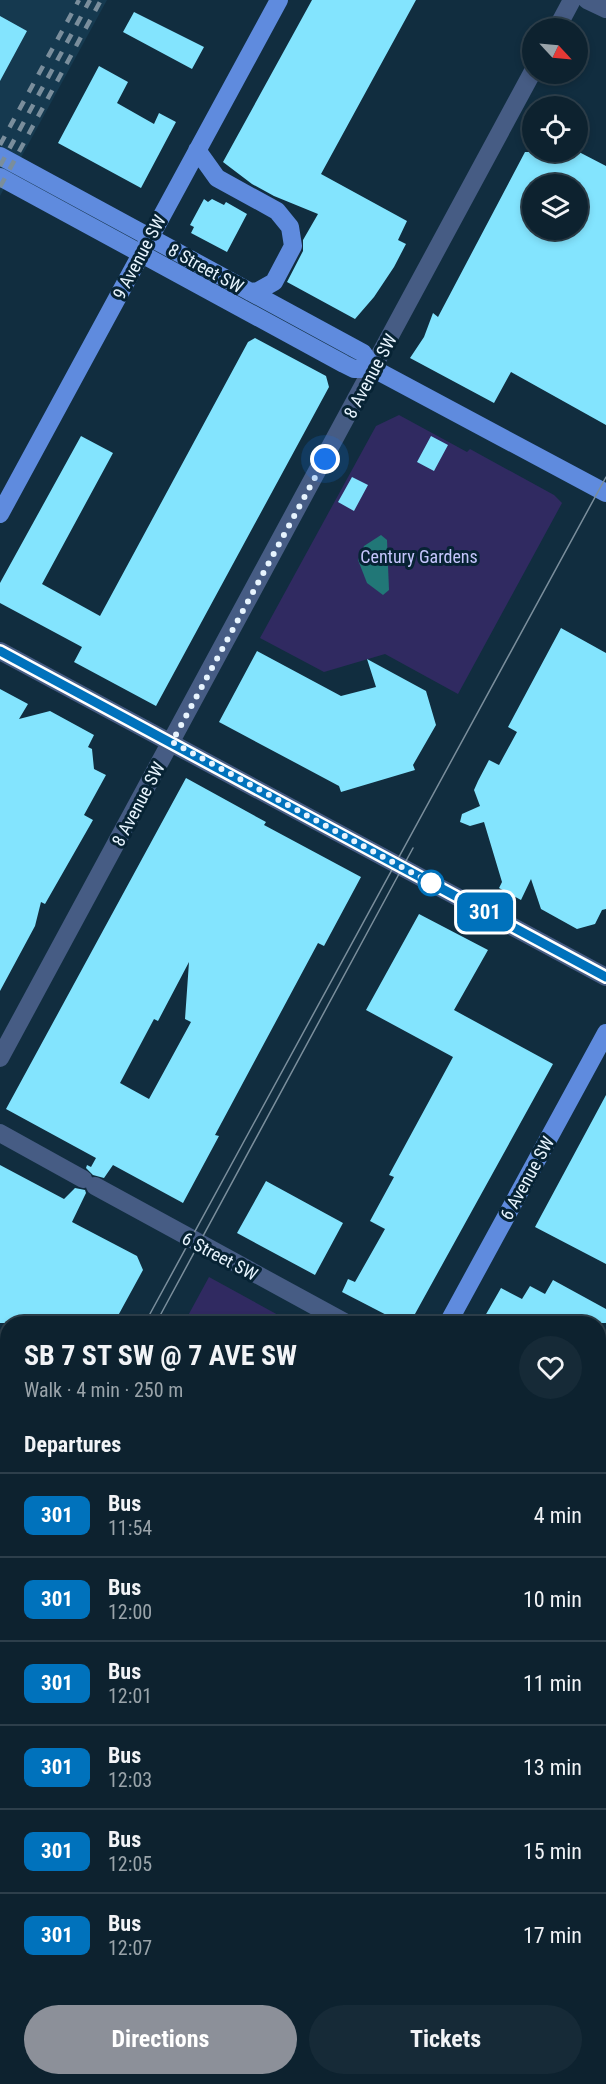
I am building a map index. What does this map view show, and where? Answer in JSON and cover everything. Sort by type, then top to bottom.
[{"type":"main road","name":"9 Avenue SW","points":[[0,514],[279,0]]},
{"type":"main road","points":[[197,150],[217,178],[277,211],[290,226],[293,246],[274,282],[258,291],[250,292]]},
{"type":"main road","name":"8 Street SW","points":[[0,156],[363,353],[374,369],[606,493]]},
{"type":"main road","name":"8 Street SW","points":[[0,177],[338,361],[354,369],[374,369]]},
{"type":"main road","name":"6 Avenue SW","points":[[452,1316],[606,1033]]},
{"type":"street","points":[[562,18],[572,0]]},
{"type":"street","points":[[587,0],[606,9]]},
{"type":"street","name":"8 Avenue SW","points":[[0,1058],[527,84]]},
{"type":"street","points":[[0,651],[606,977]]},
{"type":"street","name":"6 Street SW","points":[[0,1133],[333,1316]]},
{"type":"shaded area","points":[[0,0],[107,0],[0,196]]},
{"type":"shaded area","points":[[381,535],[387,540],[389,590],[383,595],[367,583],[358,560],[364,546]]},
{"type":"green space","name":"Century Gardens","points":[[399,415],[467,452],[470,449],[554,495],[562,503],[458,694],[385,654],[324,672],[260,638],[376,426]]},
{"type":"green space","points":[[209,1277],[280,1316],[188,1316]]},
{"type":"building","points":[[312,0],[416,0],[321,174],[407,221],[398,240],[406,244],[394,267],[374,297],[355,319],[287,282],[303,251],[303,240],[318,214],[274,196],[252,184],[223,162]]},
{"type":"building","points":[[134,12],[204,47],[192,69],[123,32]]},
{"type":"building","points":[[0,16],[27,31],[0,81]]},
{"type":"building","points":[[99,66],[128,82],[117,103],[154,124],[159,113],[176,122],[141,188],[58,143]]},
{"type":"building","points":[[588,157],[606,166],[606,425],[511,372],[494,403],[410,358],[424,337],[433,313],[438,317],[522,158],[522,162],[588,162]]},
{"type":"building","points":[[204,199],[208,202],[212,199],[224,205],[226,202],[247,214],[227,252],[191,233],[194,227],[190,225]]},
{"type":"building","points":[[255,338],[326,376],[329,387],[156,706],[74,662],[82,647],[0,603],[0,583],[81,436],[113,453],[42,584],[100,616],[248,342]]},
{"type":"building","points":[[431,436],[448,445],[434,471],[417,462]]},
{"type":"building","points":[[352,477],[368,485],[354,511],[338,502]]},
{"type":"building","points":[[561,628],[606,653],[606,909],[602,910],[595,924],[577,929],[541,909],[531,879],[521,900],[499,888],[502,882],[484,822],[470,826],[460,822],[462,814],[480,806],[474,790],[478,781],[489,760],[499,765],[517,732],[508,727]]},
{"type":"building","points":[[257,651],[341,696],[376,687],[367,659],[426,691],[436,725],[413,765],[415,770],[341,792],[339,786],[219,722]]},
{"type":"building","points":[[0,689],[28,704],[19,719],[50,711],[94,735],[88,747],[92,749],[94,769],[106,775],[84,815],[93,820],[45,904],[41,902],[35,926],[0,991]]},
{"type":"building","points":[[186,778],[266,822],[264,825],[361,877],[324,946],[318,943],[215,1135],[219,1136],[183,1203],[113,1165],[104,1178],[93,1175],[86,1168],[87,1165],[91,1167],[96,1158],[6,1109]],"holes":[[[189,962],[185,1019],[191,1022],[149,1099],[120,1083],[154,1019],[158,1021]]]},
{"type":"building","points":[[419,914],[488,950],[454,1010],[553,1064],[414,1316],[388,1316],[342,1292],[348,1279],[355,1282],[385,1229],[370,1221],[394,1177],[389,1175],[453,1057],[366,1010]]},
{"type":"building","points":[[606,1095],[606,1264],[535,1227]]},
{"type":"building","points":[[0,1165],[64,1199],[75,1188],[85,1190],[86,1193],[72,1222],[137,1256],[143,1270],[118,1316],[0,1316]]},
{"type":"building","points":[[266,1181],[343,1223],[315,1275],[237,1233]]},
{"type":"building","points":[[553,1280],[606,1309],[606,1316],[485,1316],[501,1288],[522,1299],[530,1286],[545,1294]]},
{"type":"tram line","points":[[149,1316],[606,477]]},
{"type":"tram line","points":[[160,1316],[413,848]]},
{"type":"railway","points":[[0,145],[79,0]]},
{"type":"railway","points":[[0,166],[90,0]]},
{"type":"railway","points":[[0,187],[101,0]]},
{"type":"bus line","name":"301","points":[[0,651],[606,977]]},
{"type":"route","points":[[325,459],[172,742],[431,883]]}]
